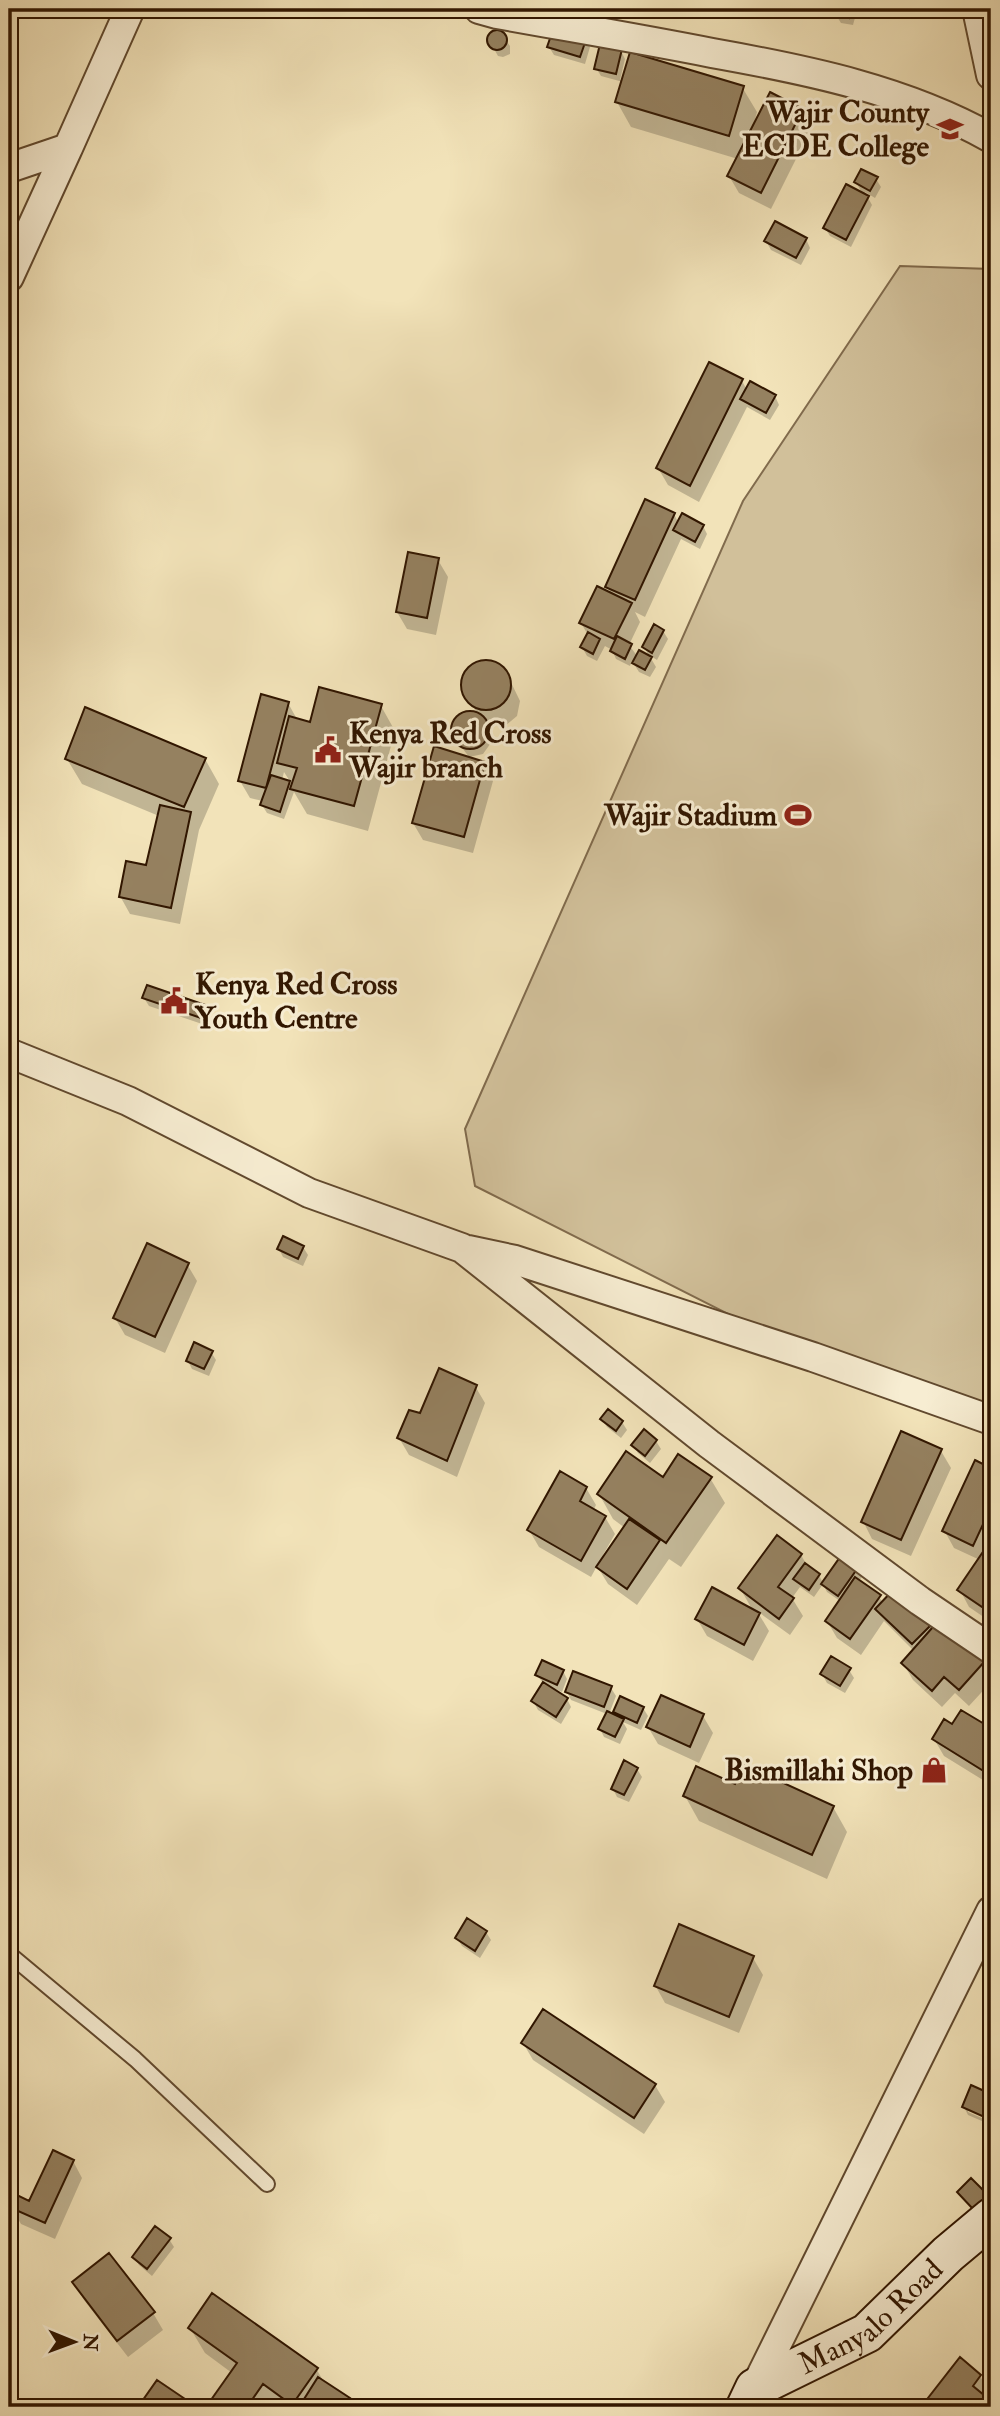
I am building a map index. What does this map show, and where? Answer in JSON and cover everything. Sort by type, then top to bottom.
[{"type":"street","points":[[9,277],[130,9]]},
{"type":"street","points":[[479,9],[788,67],[879,89],[974,128],[991,138]]},
{"type":"street","points":[[977,9],[991,75]]},
{"type":"street","points":[[9,168],[68,148]]},
{"type":"street","points":[[9,1053],[128,1101],[309,1193],[462,1248],[515,1260],[800,1353],[991,1420]]},
{"type":"street","points":[[462,1248],[709,1444],[920,1601],[991,1649]]},
{"type":"street","points":[[750,2398],[991,1911]]},
{"type":"street","name":"Manyalo Road","points":[[750,2398],[867,2333],[948,2254],[991,2218]]},
{"type":"lane","points":[[9,1954],[135,2059],[267,2184]]},
{"type":"shaded area","name":"Wajir Stadium","points":[[900,266],[991,269],[991,1434],[845,1373],[475,1186],[465,1129],[743,501]]},
{"type":"building","points":[[836,9],[851,9],[849,18],[834,15]]},
{"type":"building","points":[[554,27],[587,37],[580,57],[547,47]]},
{"type":"building","points":[[497,30],[504,33],[507,40],[504,47],[497,50],[490,47],[487,40],[490,33]]},
{"type":"building","points":[[600,44],[622,49],[616,74],[594,69]]},
{"type":"building","points":[[630,52],[744,86],[729,136],[615,102]]},
{"type":"building","points":[[770,92],[803,109],[761,193],[727,176]]},
{"type":"building","points":[[861,169],[878,177],[870,191],[854,182]]},
{"type":"building","points":[[846,184],[869,196],[846,240],[823,228]]},
{"type":"building","points":[[775,221],[807,238],[796,258],[764,241]]},
{"type":"building","points":[[709,362],[743,379],[690,486],[656,468]]},
{"type":"building","points":[[750,381],[776,395],[766,413],[740,399]]},
{"type":"building","points":[[645,499],[675,513],[635,600],[605,587]]},
{"type":"building","points":[[682,513],[704,525],[695,542],[673,530]]},
{"type":"building","points":[[408,552],[439,558],[427,618],[396,612]]},
{"type":"building","points":[[597,586],[632,603],[614,639],[579,623]]},
{"type":"building","points":[[654,624],[664,630],[652,653],[642,647]]},
{"type":"building","points":[[588,632],[600,639],[593,654],[580,647]]},
{"type":"building","points":[[617,636],[632,644],[625,659],[610,651]]},
{"type":"building","points":[[639,650],[652,657],[645,670],[632,663]]},
{"type":"building","points":[[486,660],[504,667],[511,685],[504,703],[486,710],[468,703],[461,685],[468,667]]},
{"type":"building","points":[[319,687],[382,704],[354,806],[290,789],[297,768],[277,763],[289,716],[310,722]]},
{"type":"building","points":[[261,694],[289,702],[266,788],[238,781]]},
{"type":"building","points":[[85,707],[206,758],[184,807],[65,759]]},
{"type":"building","points":[[470,711],[483,717],[489,730],[483,743],[470,749],[457,743],[451,730],[457,717]]},
{"type":"building","points":[[434,746],[485,762],[464,837],[412,823]]},
{"type":"building","points":[[271,775],[290,781],[280,812],[260,805]]},
{"type":"building","points":[[160,805],[191,812],[171,908],[119,897],[126,861],[146,865]]},
{"type":"building","name":"Kenya Red Cross Youth Centre","points":[[147,985],[205,1005],[201,1018],[142,998]]},
{"type":"building","points":[[283,1236],[304,1246],[298,1259],[277,1249]]},
{"type":"building","points":[[147,1243],[189,1263],[155,1337],[113,1318]]},
{"type":"building","points":[[194,1342],[213,1351],[204,1369],[186,1361]]},
{"type":"building","points":[[439,1368],[477,1385],[447,1461],[397,1438],[409,1410],[420,1413]]},
{"type":"building","points":[[608,1409],[623,1421],[616,1431],[600,1419]]},
{"type":"building","points":[[644,1429],[657,1440],[645,1456],[631,1445]]},
{"type":"building","points":[[901,1431],[942,1449],[901,1540],[861,1522]]},
{"type":"building","points":[[626,1451],[663,1477],[678,1454],[712,1477],[666,1543],[597,1494]]},
{"type":"building","points":[[975,1460],[991,1468],[991,1507],[973,1546],[942,1531]]},
{"type":"building","points":[[560,1471],[587,1487],[580,1501],[606,1516],[581,1561],[527,1530]]},
{"type":"building","points":[[629,1519],[660,1540],[627,1589],[596,1567]]},
{"type":"building","points":[[777,1535],[802,1554],[778,1587],[794,1598],[779,1619],[738,1588]]},
{"type":"building","points":[[991,1540],[991,1613],[957,1590]]},
{"type":"building","points":[[845,1550],[862,1562],[838,1596],[821,1584]]},
{"type":"building","points":[[805,1563],[820,1574],[809,1590],[793,1579]]},
{"type":"building","points":[[855,1577],[881,1595],[850,1639],[825,1621]]},
{"type":"building","points":[[712,1587],[760,1613],[744,1645],[695,1619]]},
{"type":"building","points":[[895,1588],[933,1623],[912,1644],[875,1609]]},
{"type":"building","points":[[940,1619],[985,1661],[959,1690],[944,1677],[932,1691],[901,1663]]},
{"type":"building","points":[[831,1656],[851,1668],[840,1686],[820,1674]]},
{"type":"building","points":[[542,1660],[564,1670],[557,1685],[535,1675]]},
{"type":"building","points":[[573,1671],[612,1686],[604,1707],[565,1692]]},
{"type":"building","points":[[543,1682],[568,1698],[556,1717],[531,1701]]},
{"type":"building","points":[[661,1695],[704,1714],[690,1747],[646,1727]]},
{"type":"building","points":[[620,1696],[644,1707],[637,1723],[613,1712]]},
{"type":"building","points":[[961,1710],[991,1728],[990,1775],[932,1739],[944,1719],[952,1724]]},
{"type":"building","points":[[607,1711],[624,1719],[615,1737],[598,1729]]},
{"type":"building","points":[[624,1760],[638,1768],[624,1795],[611,1789]]},
{"type":"building","points":[[744,1765],[834,1806],[812,1855],[683,1796],[696,1766],[735,1784]]},
{"type":"building","points":[[467,1918],[487,1931],[475,1951],[455,1938]]},
{"type":"building","points":[[679,1924],[754,1956],[729,2017],[654,1986]]},
{"type":"building","points":[[543,2009],[656,2084],[634,2118],[521,2043]]},
{"type":"building","points":[[971,2085],[991,2094],[991,2120],[962,2107]]},
{"type":"building","points":[[53,2150],[74,2160],[45,2223],[9,2207],[15,2194],[29,2201]]},
{"type":"building","points":[[971,2178],[988,2195],[973,2209],[957,2192]]},
{"type":"building","points":[[155,2226],[171,2238],[147,2269],[132,2257]]},
{"type":"building","points":[[109,2253],[155,2312],[117,2341],[72,2282]]},
{"type":"building","points":[[212,2293],[318,2368],[292,2405],[263,2384],[247,2407],[206,2407],[237,2363],[188,2328]]},
{"type":"building","points":[[960,2357],[981,2375],[973,2386],[985,2396],[976,2407],[921,2407]]},
{"type":"building","points":[[318,2377],[350,2398],[344,2407],[299,2407]]},
{"type":"building","points":[[157,2380],[191,2403],[189,2407],[138,2407]]},
{"type":"place","name":"Wajir County ECDE College","points":[[950,129]]},
{"type":"place","name":"Kenya Red Cross Wajir branch","points":[[328,750]]},
{"type":"place","name":"Wajir Stadium","points":[[798,815]]},
{"type":"place","name":"Kenya Red Cross Youth Centre","points":[[174,1001]]},
{"type":"place","name":"Bismillahi Shop","points":[[934,1770]]}]
